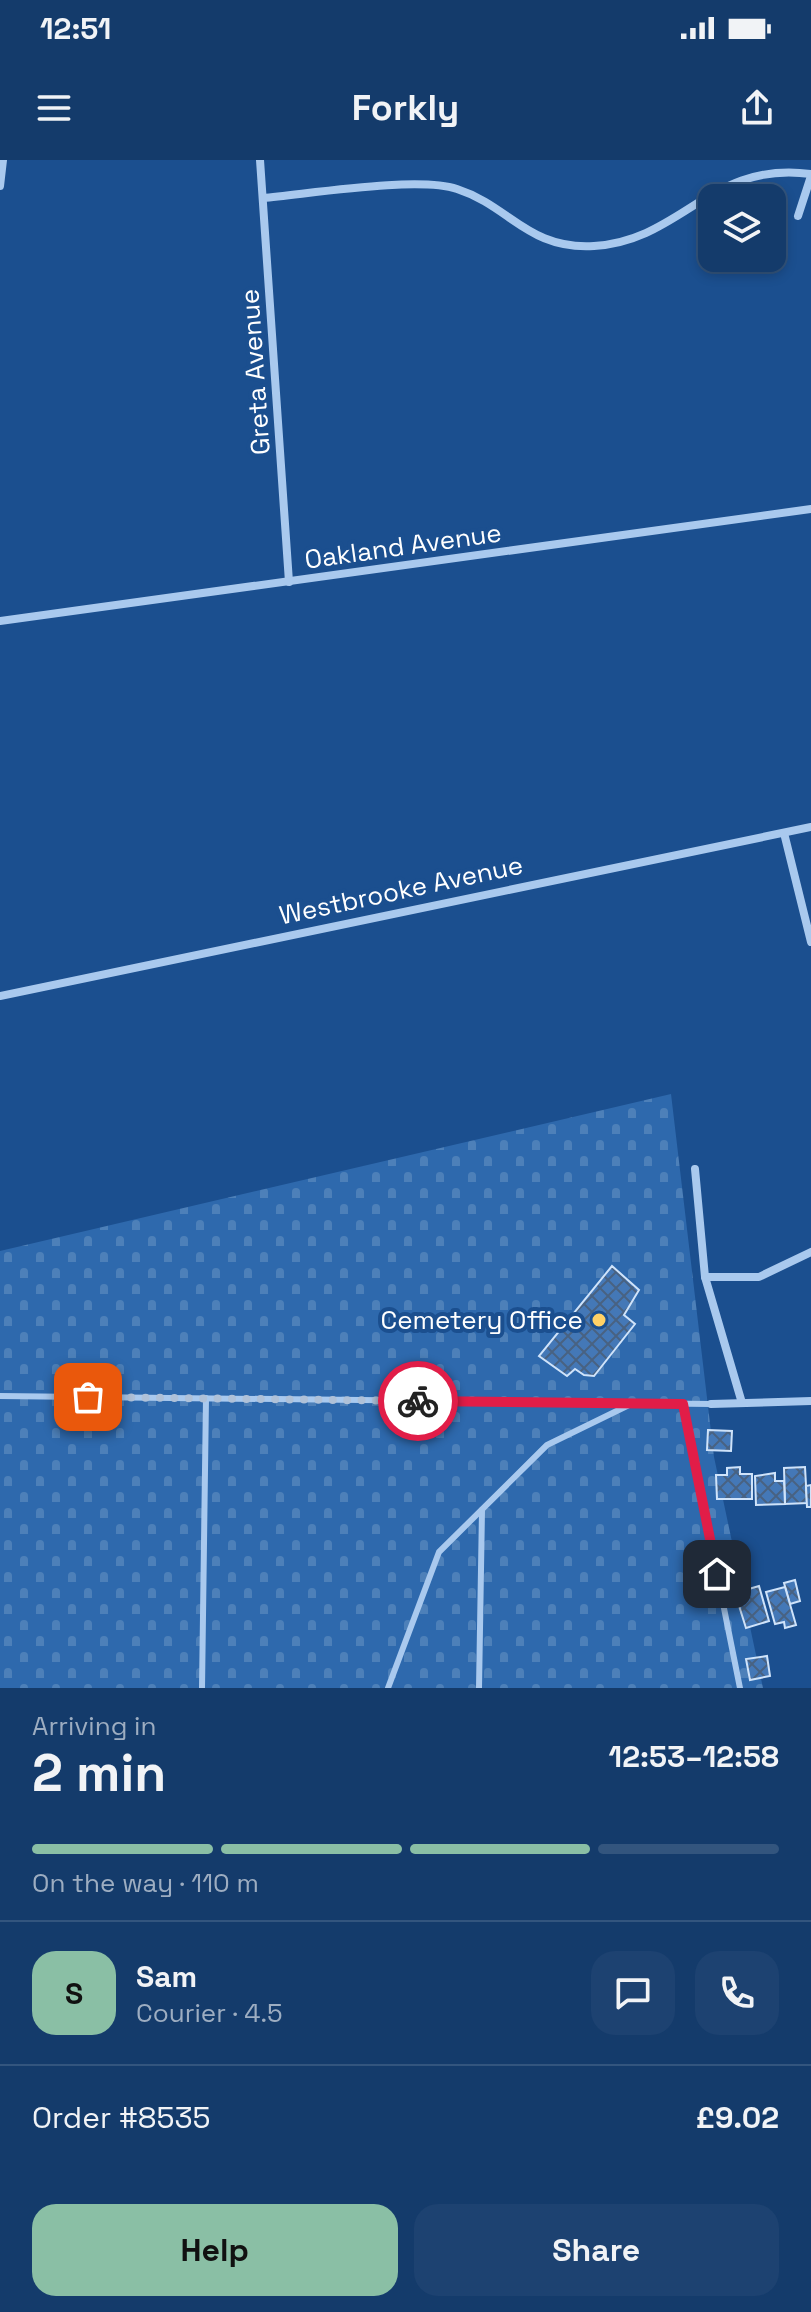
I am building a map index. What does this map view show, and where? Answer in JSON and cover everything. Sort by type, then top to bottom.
[{"type":"street","points":[[0,186],[3,160]]},
{"type":"street","name":"Greta Avenue","points":[[260,160],[289,582]]},
{"type":"street","points":[[263,198],[427,184],[456,188],[483,201],[523,230],[542,238],[594,246],[627,241],[744,173],[767,168],[811,175],[798,216]]},
{"type":"street","name":"Oakland Avenue","points":[[0,621],[811,509]]},
{"type":"street","name":"Westbrooke Avenue","points":[[0,996],[811,827]]},
{"type":"street","points":[[784,833],[811,942]]},
{"type":"street","points":[[695,1169],[705,1277],[742,1403]]},
{"type":"street","points":[[705,1277],[759,1277],[811,1252]]},
{"type":"street","points":[[711,1404],[811,1401]]},
{"type":"lane","points":[[0,1396],[711,1404]]},
{"type":"lane","points":[[202,1688],[206,1398]]},
{"type":"lane","points":[[388,1688],[439,1552],[547,1445],[630,1404]]},
{"type":"lane","points":[[683,1404],[740,1688]]},
{"type":"lane","points":[[479,1688],[482,1510]]},
{"type":"green space","points":[[671,1094],[714,1457],[763,1688],[0,1688],[0,1251]]},
{"type":"building","name":"Cemetery Office","points":[[612,1266],[639,1290],[624,1315],[635,1324],[594,1376],[584,1375],[575,1369],[567,1376],[539,1356]]},
{"type":"building","points":[[708,1430],[732,1431],[731,1451],[707,1450]]},
{"type":"building","points":[[740,1467],[740,1474],[752,1474],[752,1499],[717,1499],[716,1475],[727,1475],[727,1468]]},
{"type":"building","points":[[805,1467],[807,1503],[785,1504],[784,1468]]},
{"type":"building","points":[[775,1473],[775,1481],[784,1481],[785,1504],[756,1505],[755,1476]]},
{"type":"building","points":[[811,1485],[811,1507],[807,1507],[806,1486]]},
{"type":"building","points":[[795,1580],[800,1601],[790,1604],[784,1583]]},
{"type":"building","points":[[759,1586],[769,1621],[746,1628],[735,1593]]},
{"type":"building","points":[[785,1587],[796,1625],[785,1628],[784,1622],[775,1624],[766,1592]]},
{"type":"building","points":[[767,1656],[770,1676],[750,1680],[746,1659]]},
{"type":"way so far","points":[[88,1397],[418,1401]]},
{"type":"place","name":"Cemetery Office","points":[[599,1320]]},
{"type":"route","points":[[418,1401],[683,1404],[717,1574]]}]
